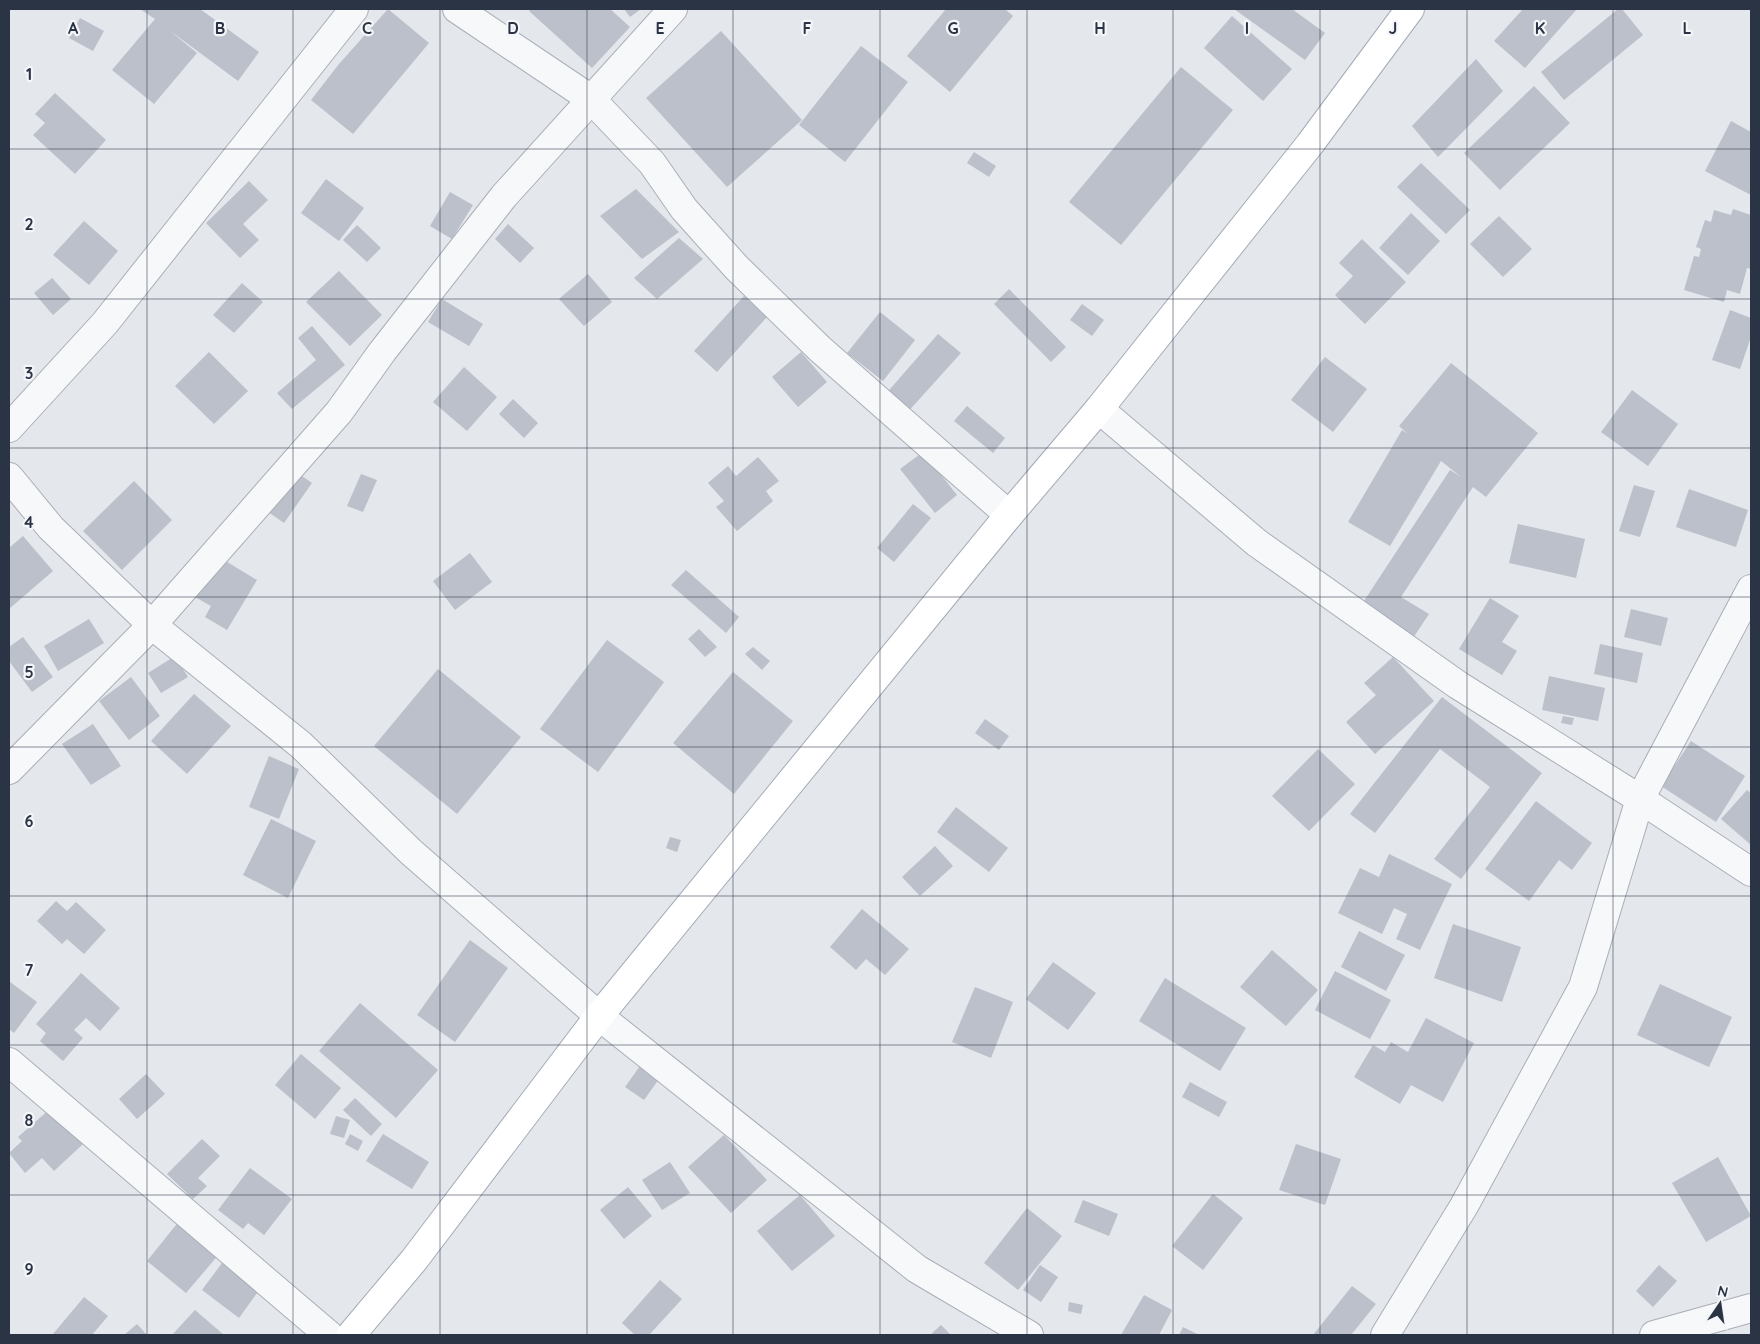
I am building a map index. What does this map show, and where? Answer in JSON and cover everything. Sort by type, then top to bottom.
[{"type":"main road","points":[[351,1335],[414,1260],[599,1016],[1009,515],[1099,408],[1310,144],[1410,9]]},
{"type":"street","points":[[9,428],[105,323],[354,9]]},
{"type":"street","points":[[457,9],[591,99],[652,163],[684,209],[736,267],[820,349],[1009,515]]},
{"type":"street","points":[[9,770],[152,625],[339,412],[382,352],[504,196],[673,9]]},
{"type":"street","points":[[1099,408],[1257,543],[1458,685],[1640,799],[1751,872]]},
{"type":"street","points":[[9,477],[51,528],[152,625],[301,745],[411,852],[599,1016],[917,1269],[1029,1335]]},
{"type":"street","points":[[1385,1335],[1464,1206],[1583,987],[1640,799],[1751,588]]},
{"type":"street","points":[[9,1062],[329,1335]]},
{"type":"street","points":[[1654,1335],[1751,1308]]},
{"type":"building","points":[[140,9],[200,9],[259,52],[238,81],[169,30],[197,53],[154,104],[112,70],[155,19]]},
{"type":"building","points":[[388,9],[429,43],[353,134],[311,100],[339,64]]},
{"type":"building","points":[[531,9],[610,9],[630,27],[592,68],[529,11]]},
{"type":"building","points":[[624,9],[641,9],[630,17]]},
{"type":"building","points":[[946,9],[1005,9],[1013,16],[950,92],[907,56]]},
{"type":"building","points":[[1234,9],[1292,9],[1325,33],[1305,60]]},
{"type":"building","points":[[1523,9],[1577,9],[1525,68],[1494,41]]},
{"type":"building","points":[[1618,9],[1622,9],[1643,35],[1564,100],[1541,72]]},
{"type":"building","points":[[1232,16],[1292,69],[1263,101],[1204,48]]},
{"type":"building","points":[[80,18],[104,31],[93,51],[69,38]]},
{"type":"building","points":[[721,31],[802,120],[727,187],[646,98]]},
{"type":"building","points":[[861,46],[908,82],[845,162],[799,125]]},
{"type":"building","points":[[1476,59],[1503,91],[1438,157],[1412,126]]},
{"type":"building","points":[[1181,67],[1233,110],[1121,245],[1069,202]]},
{"type":"building","points":[[1534,86],[1570,123],[1500,190],[1464,153]]},
{"type":"building","points":[[55,93],[106,140],[75,174],[33,135],[45,123],[35,114]]},
{"type":"building","points":[[1731,121],[1751,132],[1751,195],[1705,171]]},
{"type":"building","points":[[974,152],[996,166],[989,177],[967,163]]},
{"type":"building","points":[[1421,163],[1470,210],[1446,234],[1397,187]]},
{"type":"building","points":[[326,179],[364,208],[339,241],[301,213]]},
{"type":"building","points":[[249,181],[268,200],[243,224],[259,240],[240,258],[206,223]]},
{"type":"building","points":[[636,189],[679,232],[642,259],[600,216]]},
{"type":"building","points":[[450,192],[473,205],[452,239],[430,226]]},
{"type":"building","points":[[1733,209],[1751,215],[1751,269],[1747,268],[1740,294],[1727,290],[1724,302],[1684,290],[1694,256],[1699,257],[1701,249],[1696,247],[1705,220],[1711,222],[1714,210],[1731,215]]},
{"type":"building","points":[[1411,213],[1440,241],[1408,275],[1379,248]]},
{"type":"building","points":[[1499,216],[1532,249],[1503,277],[1470,244]]},
{"type":"building","points":[[84,221],[118,251],[89,285],[53,255]]},
{"type":"building","points":[[508,224],[534,248],[520,263],[495,239]]},
{"type":"building","points":[[357,225],[381,248],[367,262],[343,240]]},
{"type":"building","points":[[679,238],[703,259],[657,299],[634,278]]},
{"type":"building","points":[[1362,239],[1406,282],[1365,324],[1335,295],[1353,276],[1339,263]]},
{"type":"building","points":[[339,271],[382,315],[350,346],[306,302]]},
{"type":"building","points":[[588,274],[612,302],[584,326],[559,299]]},
{"type":"building","points":[[52,278],[71,299],[53,315],[34,293]]},
{"type":"building","points":[[242,283],[263,302],[234,333],[213,315]]},
{"type":"building","points":[[1009,289],[1066,347],[1051,362],[994,304]]},
{"type":"building","points":[[744,296],[767,317],[717,372],[694,351]]},
{"type":"building","points":[[442,299],[483,324],[469,346],[428,322]]},
{"type":"building","points":[[1082,304],[1104,320],[1092,336],[1070,320]]},
{"type":"building","points":[[1730,310],[1751,318],[1751,337],[1740,369],[1712,360]]},
{"type":"building","points":[[880,312],[915,340],[883,381],[847,353]]},
{"type":"building","points":[[312,326],[345,365],[292,409],[277,393],[316,360],[298,338]]},
{"type":"building","points":[[938,334],[961,353],[905,415],[884,396]]},
{"type":"building","points":[[209,352],[248,391],[214,424],[175,386]]},
{"type":"building","points":[[801,352],[827,382],[798,407],[772,377]]},
{"type":"building","points":[[1325,357],[1367,389],[1333,432],[1291,400]]},
{"type":"building","points":[[1451,363],[1538,433],[1486,497],[1473,487],[1401,597],[1429,614],[1413,638],[1362,604],[1450,470],[1461,477],[1441,461],[1390,546],[1348,522],[1402,430],[1408,434],[1399,426]]},
{"type":"building","points":[[464,367],[497,397],[467,431],[433,402]]},
{"type":"building","points":[[1632,390],[1678,424],[1648,466],[1601,432]]},
{"type":"building","points":[[513,399],[538,423],[524,438],[499,414]]},
{"type":"building","points":[[967,406],[1005,438],[993,453],[954,421]]},
{"type":"building","points":[[923,452],[957,495],[935,513],[900,469]]},
{"type":"building","points":[[758,457],[779,481],[766,491],[773,501],[737,531],[716,507],[724,501],[708,483],[728,466],[736,476]]},
{"type":"building","points":[[292,469],[312,483],[284,523],[264,509]]},
{"type":"building","points":[[361,474],[377,480],[363,512],[347,506]]},
{"type":"building","points":[[134,481],[172,520],[122,570],[83,531]]},
{"type":"building","points":[[1634,485],[1655,491],[1640,537],[1619,531]]},
{"type":"building","points":[[1689,489],[1748,510],[1736,547],[1676,527]]},
{"type":"building","points":[[913,504],[931,518],[894,562],[877,548]]},
{"type":"building","points":[[1518,524],[1585,539],[1576,578],[1509,563]]},
{"type":"building","points":[[23,536],[53,571],[9,609],[9,548]]},
{"type":"building","points":[[470,553],[492,582],[455,610],[433,581]]},
{"type":"building","points":[[219,557],[257,580],[227,630],[205,617],[211,606],[195,597]]},
{"type":"building","points":[[686,570],[739,617],[726,633],[671,585]]},
{"type":"building","points":[[1490,598],[1519,616],[1502,642],[1517,651],[1502,675],[1459,649]]},
{"type":"building","points":[[1631,609],[1668,618],[1661,646],[1624,637]]},
{"type":"building","points":[[89,619],[104,643],[58,671],[44,646]]},
{"type":"building","points":[[699,629],[717,647],[705,657],[688,639]]},
{"type":"building","points":[[23,637],[53,677],[32,692],[9,661],[9,647]]},
{"type":"building","points":[[607,640],[664,682],[598,772],[540,729]]},
{"type":"building","points":[[1600,644],[1643,653],[1637,683],[1594,674]]},
{"type":"building","points":[[753,647],[770,661],[762,670],[745,654]]},
{"type":"building","points":[[175,656],[188,677],[161,693],[148,673]]},
{"type":"building","points":[[1393,657],[1434,701],[1375,754],[1346,722],[1376,695],[1364,683]]},
{"type":"building","points":[[438,669],[521,737],[457,814],[374,746]]},
{"type":"building","points":[[733,672],[793,721],[734,794],[673,743]]},
{"type":"building","points":[[1549,676],[1605,688],[1598,721],[1542,710]]},
{"type":"building","points":[[131,677],[160,716],[129,740],[99,701]]},
{"type":"building","points":[[194,694],[231,726],[187,774],[151,741]]},
{"type":"building","points":[[1442,697],[1542,773],[1461,879],[1434,859],[1490,787],[1440,749],[1375,833],[1350,814]]},
{"type":"building","points":[[1563,716],[1574,718],[1572,725],[1561,723]]},
{"type":"building","points":[[985,719],[1009,736],[999,750],[975,733]]},
{"type":"building","points":[[93,724],[121,766],[91,785],[62,744]]},
{"type":"building","points":[[1691,741],[1745,776],[1716,822],[1661,786]]},
{"type":"building","points":[[1318,749],[1355,784],[1309,831],[1272,796]]},
{"type":"building","points":[[269,756],[299,769],[279,819],[249,807]]},
{"type":"building","points":[[1747,790],[1751,793],[1751,845],[1721,819]]},
{"type":"building","points":[[1536,801],[1592,843],[1572,870],[1559,860],[1529,901],[1485,869]]},
{"type":"building","points":[[956,807],[1008,848],[989,872],[937,832]]},
{"type":"building","points":[[271,819],[316,841],[288,898],[243,875]]},
{"type":"building","points":[[670,837],[681,840],[677,852],[666,848]]},
{"type":"building","points":[[935,846],[953,866],[920,896],[902,877]]},
{"type":"building","points":[[1389,854],[1452,884],[1420,950],[1396,939],[1407,914],[1394,908],[1382,934],[1338,913],[1360,868],[1379,877]]},
{"type":"building","points":[[56,901],[67,911],[76,902],[106,930],[84,954],[67,939],[62,944],[37,921]]},
{"type":"building","points":[[862,909],[909,949],[885,975],[866,959],[856,970],[830,947]]},
{"type":"building","points":[[1453,924],[1521,947],[1502,1002],[1434,978]]},
{"type":"building","points":[[1359,931],[1405,955],[1386,991],[1341,967]]},
{"type":"building","points":[[470,940],[508,968],[455,1042],[417,1015]]},
{"type":"building","points":[[1272,950],[1318,990],[1286,1026],[1240,987]]},
{"type":"building","points":[[1053,962],[1096,993],[1068,1030],[1026,999]]},
{"type":"building","points":[[1335,971],[1391,1000],[1370,1039],[1315,1010]]},
{"type":"building","points":[[81,973],[120,1008],[100,1031],[86,1018],[74,1030],[83,1038],[63,1061],[40,1041],[46,1033],[36,1024]]},
{"type":"building","points":[[1165,978],[1246,1028],[1220,1071],[1139,1021]]},
{"type":"building","points":[[10,982],[37,1002],[14,1033],[9,1029]]},
{"type":"building","points":[[1660,984],[1732,1017],[1709,1067],[1637,1035]]},
{"type":"building","points":[[975,987],[1013,1002],[991,1058],[952,1042]]},
{"type":"building","points":[[360,1003],[438,1070],[396,1118],[319,1051]]},
{"type":"building","points":[[1426,1018],[1474,1043],[1443,1102],[1411,1085],[1400,1104],[1354,1077],[1373,1045],[1385,1052],[1391,1042],[1408,1052]]},
{"type":"building","points":[[301,1054],[341,1088],[315,1119],[275,1085]]},
{"type":"building","points":[[640,1066],[659,1079],[644,1100],[625,1087]]},
{"type":"building","points":[[146,1074],[165,1094],[137,1119],[119,1099]]},
{"type":"building","points":[[1190,1082],[1227,1102],[1219,1117],[1182,1097]]},
{"type":"building","points":[[355,1098],[382,1124],[371,1136],[343,1110]]},
{"type":"building","points":[[51,1108],[83,1144],[54,1171],[42,1158],[25,1173],[9,1153],[22,1141],[18,1137]]},
{"type":"building","points":[[336,1116],[350,1120],[344,1138],[330,1134]]},
{"type":"building","points":[[350,1134],[363,1141],[358,1151],[345,1144]]},
{"type":"building","points":[[383,1134],[429,1162],[412,1189],[366,1161]]},
{"type":"building","points":[[724,1135],[767,1180],[731,1213],[688,1167]]},
{"type":"building","points":[[202,1139],[220,1156],[198,1178],[207,1186],[193,1199],[167,1174]]},
{"type":"building","points":[[1296,1144],[1341,1159],[1325,1205],[1279,1190]]},
{"type":"building","points":[[1718,1157],[1751,1216],[1706,1242],[1672,1183]]},
{"type":"building","points":[[670,1162],[690,1193],[662,1210],[642,1180]]},
{"type":"building","points":[[250,1168],[292,1199],[264,1235],[248,1223],[243,1229],[218,1210]]},
{"type":"building","points":[[628,1187],[652,1216],[624,1239],[600,1210]]},
{"type":"building","points":[[1213,1194],[1243,1218],[1203,1270],[1172,1246]]},
{"type":"building","points":[[800,1195],[835,1236],[792,1271],[757,1231]]},
{"type":"building","points":[[1083,1200],[1118,1214],[1109,1236],[1074,1222]]},
{"type":"building","points":[[1027,1208],[1062,1236],[1018,1290],[984,1263]]},
{"type":"building","points":[[180,1220],[220,1253],[186,1293],[147,1261]]},
{"type":"building","points":[[228,1255],[265,1282],[239,1318],[202,1290]]},
{"type":"building","points":[[1040,1265],[1058,1277],[1041,1302],[1023,1290]]},
{"type":"building","points":[[1659,1265],[1677,1281],[1653,1307],[1636,1291]]},
{"type":"building","points":[[660,1280],[682,1299],[649,1335],[635,1335],[622,1323]]},
{"type":"building","points":[[1352,1286],[1376,1304],[1351,1335],[1313,1335]]},
{"type":"building","points":[[1144,1295],[1172,1310],[1159,1335],[1121,1335]]},
{"type":"building","points":[[84,1297],[108,1316],[92,1335],[53,1334]]},
{"type":"building","points":[[1069,1302],[1083,1305],[1081,1314],[1068,1311]]},
{"type":"building","points":[[195,1310],[224,1335],[172,1335]]},
{"type":"building","points":[[137,1324],[147,1335],[124,1335]]},
{"type":"building","points":[[941,1325],[951,1335],[930,1335]]},
{"type":"building","points":[[1183,1327],[1199,1335],[1179,1335]]}]
